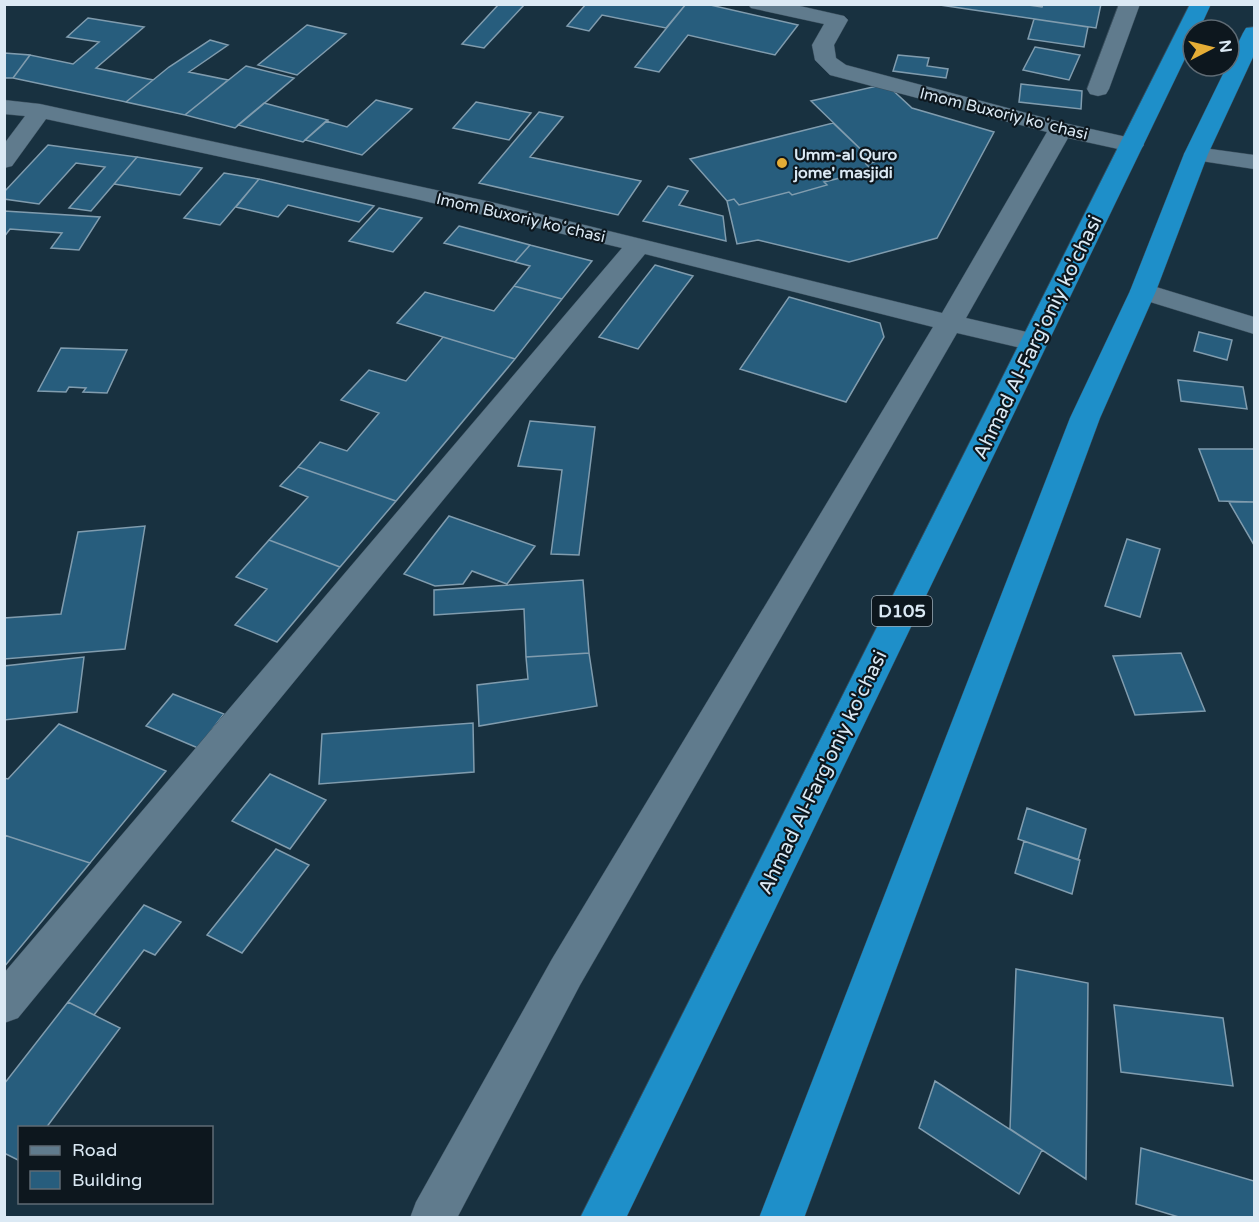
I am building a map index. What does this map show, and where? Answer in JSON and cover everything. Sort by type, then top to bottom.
[{"type":"highway","name":"Ahmad Al-Farg'oniy ko'chasi","points":[[602,1218],[1202,4]]},
{"type":"highway","points":[[781,1218],[1085,418],[1143,291],[1196,154],[1254,33]]},
{"type":"street","name":"Imom Buxoriy koʻchasi","points":[[758,4],[842,12],[823,45],[826,60],[838,70],[1060,129],[1132,145]]},
{"type":"street","points":[[1098,89],[1130,4]]},
{"type":"street","name":"Imom Buxoriy koʻchasi","points":[[4,107],[40,111],[363,180],[639,244],[949,324],[1034,342]]},
{"type":"street","points":[[4,161],[40,111]]},
{"type":"street","points":[[432,1218],[566,972],[949,324],[1060,129]]},
{"type":"street","points":[[1196,154],[1254,162]]},
{"type":"street","points":[[4,1004],[639,244]]},
{"type":"street","points":[[1143,291],[1254,326]]},
{"type":"building","points":[[499,4],[525,4],[484,48],[462,44]]},
{"type":"building","points":[[586,4],[686,4],[666,28],[602,15],[589,31],[567,26]]},
{"type":"building","points":[[686,4],[706,4],[798,25],[775,55],[688,35],[659,72],[635,67]]},
{"type":"building","points":[[933,4],[1021,4],[1042,7],[1043,4],[1101,4],[1096,28]]},
{"type":"building","points":[[88,18],[144,27],[96,68],[153,80],[126,102],[13,78],[30,55],[73,64],[99,42],[67,37]]},
{"type":"building","points":[[1034,19],[1088,27],[1084,47],[1028,39]]},
{"type":"building","points":[[307,25],[346,34],[297,75],[258,65]]},
{"type":"building","points":[[210,40],[228,45],[189,72],[228,80],[185,115],[126,102],[169,67]]},
{"type":"building","points":[[1035,47],[1080,55],[1069,80],[1023,70]]},
{"type":"building","points":[[4,53],[30,55],[13,78],[4,78]]},
{"type":"building","points":[[898,55],[929,58],[927,66],[948,69],[946,78],[893,71]]},
{"type":"building","points":[[246,66],[294,78],[235,128],[185,115]]},
{"type":"building","points":[[886,84],[912,108],[994,132],[937,238],[849,262],[758,240],[737,244],[727,201],[734,199],[739,205],[789,192],[792,195],[827,185],[824,182],[872,170],[866,164],[874,162],[811,101]]},
{"type":"building","points":[[1021,84],[1082,91],[1081,109],[1019,102]]},
{"type":"building","points":[[376,100],[412,109],[362,155],[305,140],[326,121],[347,127]]},
{"type":"building","points":[[476,102],[531,113],[509,140],[453,128]]},
{"type":"building","points":[[264,103],[328,120],[303,142],[238,125]]},
{"type":"building","points":[[539,112],[563,117],[530,157],[641,181],[618,215],[479,183]]},
{"type":"building","name":"Umm-al Quro jome' masjidi","points":[[833,123],[874,162],[866,164],[872,170],[824,182],[827,185],[792,195],[789,192],[739,205],[734,199],[727,201],[690,159]]},
{"type":"building","points":[[48,145],[137,157],[91,211],[69,208],[105,167],[76,163],[39,204],[4,199],[4,192]]},
{"type":"building","points":[[137,157],[202,168],[180,195],[114,184]]},
{"type":"building","points":[[224,173],[259,179],[220,225],[184,218]]},
{"type":"building","points":[[259,179],[374,206],[359,222],[288,205],[278,217],[236,207]]},
{"type":"building","points":[[668,186],[688,191],[679,205],[723,216],[726,241],[643,221]]},
{"type":"building","points":[[379,208],[422,218],[393,252],[349,241]]},
{"type":"building","points":[[4,211],[100,217],[79,250],[51,248],[62,233],[10,229],[4,237]]},
{"type":"building","points":[[459,226],[530,245],[515,262],[444,243]]},
{"type":"building","points":[[530,245],[592,261],[562,299],[514,286],[530,266],[515,262]]},
{"type":"building","points":[[655,265],[693,276],[638,349],[599,337]]},
{"type":"building","points":[[514,286],[562,299],[515,359],[397,323],[425,292],[494,311]]},
{"type":"building","points":[[789,297],[880,323],[884,337],[846,402],[740,369]]},
{"type":"building","points":[[1199,332],[1232,340],[1227,360],[1194,351]]},
{"type":"building","points":[[443,337],[515,359],[396,501],[298,467],[320,442],[347,451],[379,413],[341,400],[369,370],[406,381]]},
{"type":"building","points":[[61,348],[127,350],[107,393],[83,392],[86,388],[69,387],[66,392],[38,391]]},
{"type":"building","points":[[1178,380],[1243,387],[1247,409],[1181,401]]},
{"type":"building","points":[[530,421],[595,427],[579,555],[551,554],[562,470],[518,466]]},
{"type":"building","points":[[1199,449],[1254,449],[1254,502],[1219,501]]},
{"type":"building","points":[[298,467],[396,501],[340,567],[269,540],[308,497],[280,486]]},
{"type":"building","points":[[1229,502],[1254,502],[1254,545]]},
{"type":"building","points":[[449,516],[535,546],[507,584],[472,571],[463,584],[435,586],[404,574]]},
{"type":"building","points":[[145,526],[125,649],[4,659],[4,618],[61,614],[78,532]]},
{"type":"building","points":[[1127,539],[1160,549],[1140,617],[1105,606]]},
{"type":"building","points":[[269,540],[340,567],[277,642],[235,625],[267,589],[236,577]]},
{"type":"building","points":[[583,580],[589,653],[526,657],[524,609],[434,615],[434,590]]},
{"type":"building","points":[[589,653],[597,706],[479,726],[477,685],[528,679],[526,657]]},
{"type":"building","points":[[1181,653],[1205,711],[1135,715],[1113,656]]},
{"type":"building","points":[[84,657],[77,712],[4,720],[4,666]]},
{"type":"building","points":[[173,694],[224,714],[198,748],[146,726]]},
{"type":"building","points":[[473,723],[474,772],[319,784],[322,734]]},
{"type":"building","points":[[59,724],[166,771],[90,863],[4,835],[4,778],[8,779]]},
{"type":"building","points":[[270,774],[326,800],[290,849],[232,821]]},
{"type":"building","points":[[1027,808],[1086,829],[1078,860],[1018,839]]},
{"type":"building","points":[[4,835],[90,863],[4,967]]},
{"type":"building","points":[[1024,841],[1080,860],[1072,894],[1015,873]]},
{"type":"building","points":[[276,849],[309,865],[242,953],[207,935]]},
{"type":"building","points":[[144,905],[181,922],[155,955],[144,950],[94,1015],[68,1002]]},
{"type":"building","points":[[1016,969],[1088,983],[1086,1179],[1010,1129]]},
{"type":"building","points":[[68,1002],[120,1028],[47,1126],[18,1126],[18,1160],[4,1153],[4,1084]]},
{"type":"building","points":[[1114,1005],[1223,1018],[1233,1086],[1121,1072]]},
{"type":"building","points":[[935,1081],[1042,1150],[1019,1194],[919,1128]]},
{"type":"building","points":[[1141,1148],[1254,1181],[1254,1218],[1182,1218],[1136,1204]]},
{"type":"place","name":"Umm-al Quro jome' masjidi","points":[[782,163]]}]
